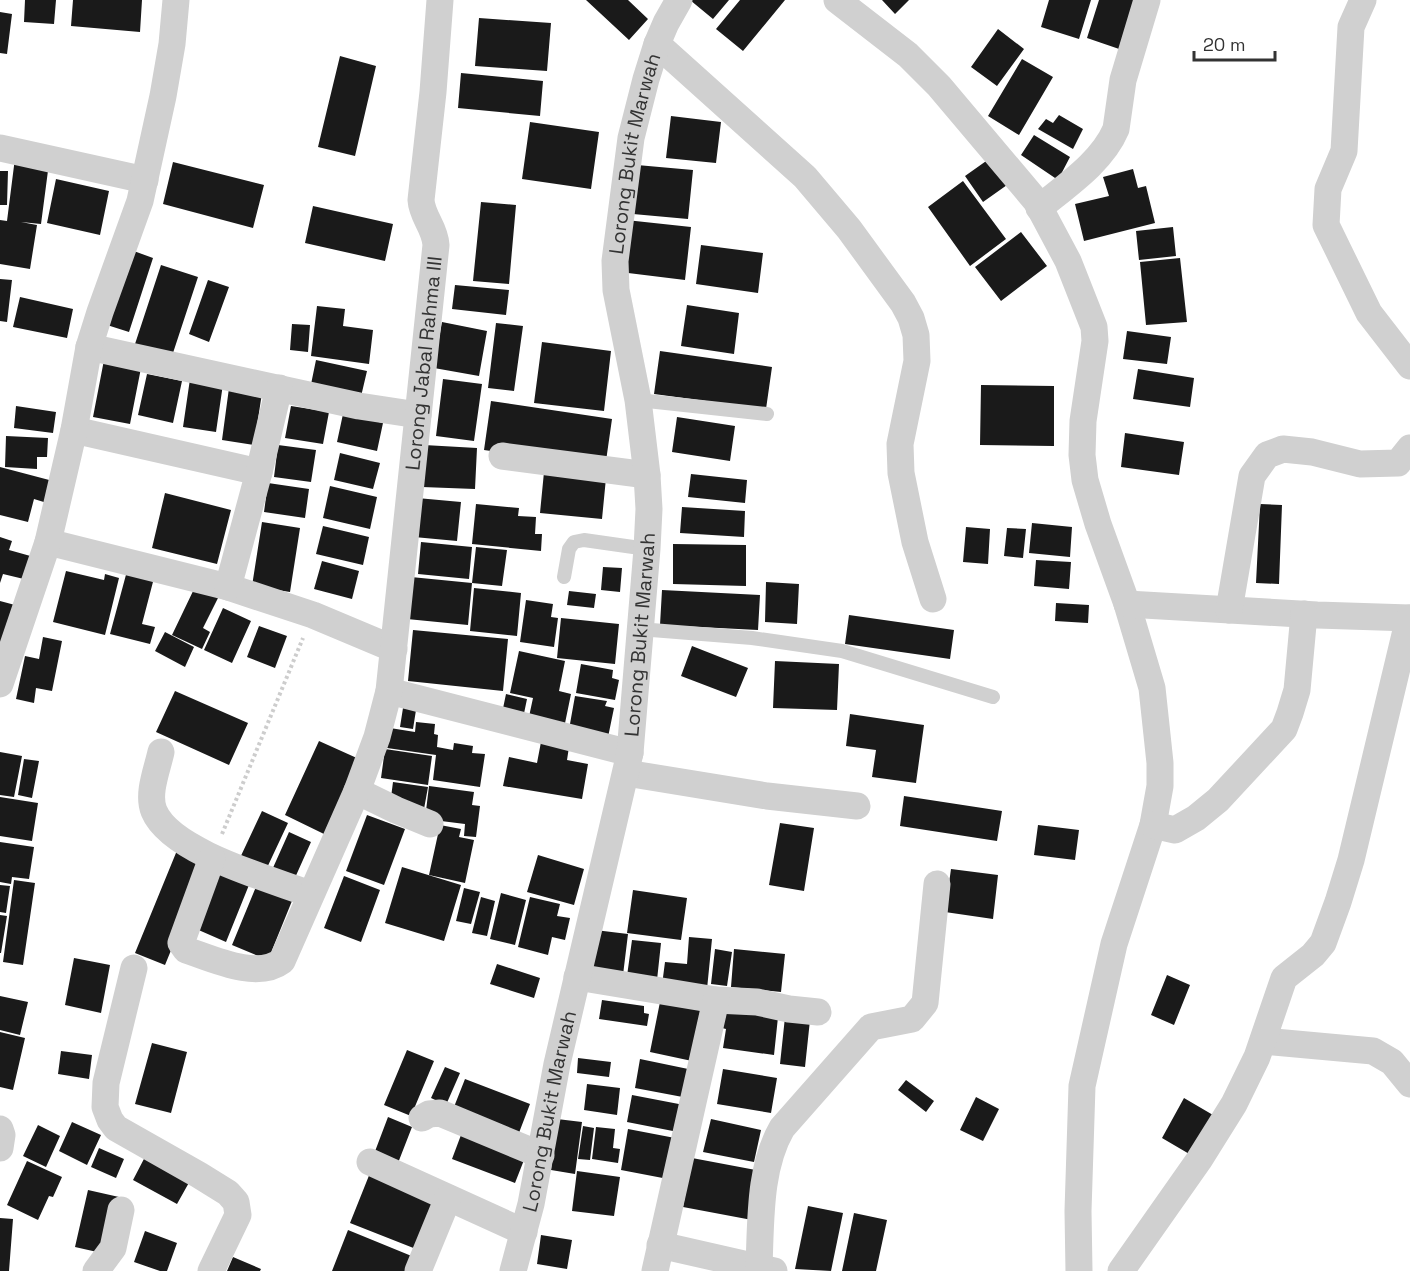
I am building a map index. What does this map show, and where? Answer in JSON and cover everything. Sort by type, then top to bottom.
[{"type":"street","points":[[0,684],[48,542],[74,430],[89,347],[133,225],[146,180],[172,44],[176,0]]},
{"type":"street","name":"Lorong Jabal Rahma III","points":[[212,858],[181,943],[186,950],[243,968],[259,970],[275,966],[282,961],[357,791],[377,737],[389,691],[436,245],[435,234],[423,213],[421,200],[440,0]]},
{"type":"street","name":"Lorong Bukit Marwah","points":[[513,1271],[541,1155],[557,1064],[628,763],[647,549],[648,509],[647,475],[638,400],[616,290],[615,261],[631,138],[657,44],[679,0]]},
{"type":"street","points":[[837,0],[908,55],[939,86],[1036,201],[1068,261],[1094,327],[1095,341],[1083,421],[1082,455],[1085,480],[1098,524],[1127,604],[1152,688],[1157,722],[1160,786],[1153,825],[1114,944],[1082,1086],[1078,1210],[1079,1271]]},
{"type":"street","points":[[1039,208],[1083,172],[1108,145],[1113,136],[1123,80],[1147,0]]},
{"type":"street","points":[[1363,0],[1351,27],[1344,151],[1328,189],[1326,225],[1369,313],[1410,366]]},
{"type":"street","points":[[657,44],[805,177],[849,229],[903,303],[911,318],[917,342],[917,361],[900,444],[901,472],[915,542],[933,599]]},
{"type":"street","points":[[0,148],[146,180]]},
{"type":"street","points":[[89,347],[359,406],[418,416]]},
{"type":"street","points":[[228,587],[279,388]]},
{"type":"street","points":[[74,430],[259,472]]},
{"type":"street","points":[[1229,610],[1252,476],[1267,455],[1283,449],[1312,452],[1360,464],[1398,463],[1410,448]]},
{"type":"street","points":[[502,456],[647,475]]},
{"type":"street","points":[[48,542],[228,587],[313,615],[394,649]]},
{"type":"street","points":[[1121,1271],[1199,1160],[1228,1114],[1263,1041],[1282,982],[1287,974],[1318,949],[1338,902],[1376,762],[1410,618],[1127,604]]},
{"type":"street","points":[[1153,825],[1175,830],[1196,818],[1218,800],[1284,729],[1297,690],[1305,614]]},
{"type":"street","points":[[389,691],[628,763],[767,796],[857,806]]},
{"type":"street","points":[[161,752],[152,795],[154,811],[161,822],[182,840],[212,858],[310,894]]},
{"type":"street","points":[[357,791],[430,824]]},
{"type":"street","points":[[660,1245],[767,1268],[766,1173],[774,1143],[782,1128],[871,1027],[912,1018],[925,1003],[937,884]]},
{"type":"street","points":[[135,968],[106,1083],[105,1107],[116,1128],[209,1181],[228,1193],[236,1202],[238,1215],[211,1271]]},
{"type":"street","points":[[578,977],[716,1000],[757,1002],[789,1010],[818,1011]]},
{"type":"street","points":[[655,1271],[716,1000]]},
{"type":"street","points":[[1263,1041],[1373,1051],[1392,1062],[1410,1084]]},
{"type":"street","points":[[422,1118],[432,1112],[440,1113],[541,1155]]},
{"type":"street","points":[[0,1128],[2,1135],[0,1148]]},
{"type":"street","points":[[370,1162],[524,1232]]},
{"type":"street","points":[[418,1271],[448,1198]]},
{"type":"street","points":[[96,1271],[113,1248],[121,1210]]},
{"type":"lane","points":[[638,400],[767,414]]},
{"type":"lane","points":[[564,577],[569,549],[574,542],[584,540],[647,549]]},
{"type":"lane","points":[[639,629],[752,638],[842,651],[993,697]]},
{"type":"path","points":[[212,858],[313,615]]},
{"type":"building","points":[[25,0],[56,0],[54,24],[24,22]]},
{"type":"building","points":[[73,0],[142,0],[140,32],[71,26]]},
{"type":"building","points":[[586,0],[628,0],[648,19],[629,40]]},
{"type":"building","points":[[690,0],[729,0],[713,19]]},
{"type":"building","points":[[740,0],[785,0],[743,51],[716,29]]},
{"type":"building","points":[[882,0],[909,0],[895,14]]},
{"type":"building","points":[[1049,0],[1091,0],[1079,39],[1041,27]]},
{"type":"building","points":[[1099,0],[1138,0],[1125,51],[1087,38]]},
{"type":"building","points":[[0,12],[12,14],[7,54],[0,53]]},
{"type":"building","points":[[479,18],[551,23],[547,71],[475,66]]},
{"type":"building","points":[[998,29],[1024,49],[997,86],[971,67]]},
{"type":"building","points":[[340,56],[376,66],[355,156],[318,147]]},
{"type":"building","points":[[1022,59],[1053,77],[1019,135],[988,116]]},
{"type":"building","points":[[461,73],[543,81],[540,116],[458,108]]},
{"type":"building","points":[[1059,115],[1083,129],[1073,149],[1038,129],[1046,119],[1053,123]]},
{"type":"building","points":[[671,116],[721,122],[716,163],[666,158]]},
{"type":"building","points":[[530,122],[599,132],[591,189],[522,179]]},
{"type":"building","points":[[1034,135],[1070,157],[1058,180],[1021,155]]},
{"type":"building","points":[[15,158],[49,163],[41,224],[21,222],[37,225],[30,269],[0,264],[0,220],[7,221]]},
{"type":"building","points":[[989,159],[1007,185],[983,202],[965,176]]},
{"type":"building","points":[[173,162],[264,185],[253,228],[163,204]]},
{"type":"building","points":[[637,165],[693,170],[688,219],[633,214]]},
{"type":"building","points":[[1133,169],[1138,188],[1146,186],[1155,223],[1084,241],[1075,204],[1109,196],[1103,177]]},
{"type":"building","points":[[0,171],[8,171],[7,205],[0,205]]},
{"type":"building","points":[[56,179],[109,191],[100,235],[47,223]]},
{"type":"building","points":[[963,181],[1006,239],[970,266],[928,207]]},
{"type":"building","points":[[481,202],[516,205],[509,284],[473,281]]},
{"type":"building","points":[[313,206],[393,224],[385,261],[305,243]]},
{"type":"building","points":[[626,220],[691,227],[685,280],[620,272]]},
{"type":"building","points":[[1173,227],[1176,256],[1139,260],[1136,231]]},
{"type":"building","points":[[1021,232],[1047,266],[1001,301],[975,267]]},
{"type":"building","points":[[701,245],[763,253],[758,293],[696,284]]},
{"type":"building","points":[[131,250],[153,258],[129,332],[107,325]]},
{"type":"building","points":[[1180,258],[1187,322],[1146,325],[1140,262]]},
{"type":"building","points":[[161,265],[198,277],[172,356],[135,344]]},
{"type":"building","points":[[0,279],[12,280],[7,322],[0,321]]},
{"type":"building","points":[[208,280],[229,287],[209,342],[189,334]]},
{"type":"building","points":[[455,285],[509,290],[506,315],[452,309]]},
{"type":"building","points":[[20,297],[73,309],[67,338],[13,327]]},
{"type":"building","points":[[687,305],[739,313],[734,354],[681,346]]},
{"type":"building","points":[[317,306],[345,309],[343,326],[373,330],[369,364],[311,356]]},
{"type":"building","points":[[442,322],[487,331],[479,376],[434,368]]},
{"type":"building","points":[[496,323],[523,326],[514,391],[488,388]]},
{"type":"building","points":[[292,324],[310,325],[308,352],[290,350]]},
{"type":"building","points":[[1127,331],[1171,337],[1167,364],[1123,359]]},
{"type":"building","points":[[542,342],[611,351],[604,411],[534,403]]},
{"type":"building","points":[[660,351],[772,367],[766,409],[654,394]]},
{"type":"building","points":[[104,360],[141,368],[130,424],[93,417]]},
{"type":"building","points":[[316,360],[367,371],[359,405],[309,394]]},
{"type":"building","points":[[1138,369],[1194,378],[1190,407],[1133,399]]},
{"type":"building","points":[[147,374],[182,381],[173,423],[138,415]]},
{"type":"building","points":[[190,379],[223,384],[216,432],[183,427]]},
{"type":"building","points":[[443,379],[482,384],[474,441],[436,436]]},
{"type":"building","points":[[981,385],[1054,386],[1054,446],[980,445]]},
{"type":"building","points":[[229,388],[262,393],[254,445],[222,440]]},
{"type":"building","points":[[491,401],[612,419],[605,468],[484,450]]},
{"type":"building","points":[[16,406],[56,412],[53,433],[14,428]]},
{"type":"building","points":[[291,406],[329,412],[323,444],[285,438]]},
{"type":"building","points":[[343,414],[383,423],[377,451],[337,442]]},
{"type":"building","points":[[677,417],[735,426],[730,461],[672,452]]},
{"type":"building","points":[[1125,433],[1184,442],[1179,475],[1121,467]]},
{"type":"building","points":[[6,436],[48,438],[47,457],[37,457],[37,469],[5,467]]},
{"type":"building","points":[[278,445],[316,450],[311,482],[274,477]]},
{"type":"building","points":[[424,445],[477,448],[475,489],[422,487]]},
{"type":"building","points":[[340,453],[380,463],[373,489],[334,480]]},
{"type":"building","points":[[0,467],[53,481],[47,503],[34,499],[28,522],[0,515]]},
{"type":"building","points":[[544,472],[606,478],[602,519],[540,513]]},
{"type":"building","points":[[691,474],[747,480],[745,503],[688,497]]},
{"type":"building","points":[[268,483],[309,489],[305,518],[264,512]]},
{"type":"building","points":[[330,486],[377,497],[370,529],[323,518]]},
{"type":"building","points":[[165,493],[231,510],[217,564],[152,548]]},
{"type":"building","points":[[417,498],[461,502],[457,541],[414,537]]},
{"type":"building","points":[[476,504],[519,508],[518,516],[536,517],[535,534],[542,534],[541,551],[472,544]]},
{"type":"building","points":[[1260,504],[1282,505],[1279,584],[1256,583]]},
{"type":"building","points":[[682,507],[745,511],[744,537],[680,533]]},
{"type":"building","points":[[262,522],[300,528],[290,592],[252,586]]},
{"type":"building","points":[[1032,523],[1072,527],[1070,557],[1029,553]]},
{"type":"building","points":[[323,526],[369,537],[363,565],[316,554]]},
{"type":"building","points":[[966,527],[990,529],[988,564],[963,562]]},
{"type":"building","points":[[1007,528],[1026,529],[1023,558],[1004,556]]},
{"type":"building","points":[[0,537],[12,541],[9,550],[34,557],[28,580],[3,574],[0,583]]},
{"type":"building","points":[[421,542],[472,547],[469,579],[418,574]]},
{"type":"building","points":[[673,544],[746,545],[746,586],[673,584]]},
{"type":"building","points":[[476,547],[507,550],[502,586],[472,583]]},
{"type":"building","points":[[1036,560],[1071,562],[1069,589],[1034,586]]},
{"type":"building","points":[[322,561],[359,571],[352,599],[314,589]]},
{"type":"building","points":[[603,567],[622,568],[620,592],[601,590]]},
{"type":"building","points":[[66,571],[104,580],[105,574],[119,578],[105,635],[53,622]]},
{"type":"building","points":[[127,571],[154,578],[142,624],[155,627],[150,644],[110,634]]},
{"type":"building","points":[[411,577],[472,583],[468,625],[407,619]]},
{"type":"building","points":[[766,582],[799,584],[797,624],[765,622]]},
{"type":"building","points":[[195,587],[218,598],[203,628],[210,632],[202,649],[172,635]]},
{"type":"building","points":[[474,588],[521,593],[517,636],[470,631]]},
{"type":"building","points":[[662,590],[760,595],[758,630],[660,625]]},
{"type":"building","points":[[569,591],[596,594],[594,608],[567,605]]},
{"type":"building","points":[[526,600],[553,604],[551,617],[558,618],[554,647],[520,642]]},
{"type":"building","points":[[0,601],[15,605],[0,655]]},
{"type":"building","points":[[1056,603],[1089,605],[1088,623],[1055,621]]},
{"type":"building","points":[[223,608],[251,621],[232,663],[204,650]]},
{"type":"building","points":[[849,615],[954,630],[950,659],[845,644]]},
{"type":"building","points":[[561,618],[619,624],[615,664],[557,658]]},
{"type":"building","points":[[259,626],[287,636],[275,668],[247,657]]},
{"type":"building","points":[[413,630],[508,639],[503,691],[408,681]]},
{"type":"building","points":[[165,632],[194,647],[185,667],[155,651]]},
{"type":"building","points":[[43,637],[62,641],[52,691],[36,688],[34,703],[16,699],[25,656],[39,659]]},
{"type":"building","points":[[692,646],[748,668],[736,697],[681,676]]},
{"type":"building","points":[[519,651],[565,661],[559,691],[571,694],[563,733],[527,726],[533,698],[510,693]]},
{"type":"building","points":[[775,661],[839,664],[837,710],[773,708]]},
{"type":"building","points":[[581,664],[613,670],[612,678],[619,680],[615,700],[576,693]]},
{"type":"building","points":[[175,691],[248,723],[229,765],[156,732]]},
{"type":"building","points":[[506,694],[527,699],[522,723],[501,718]]},
{"type":"building","points":[[575,696],[607,701],[605,706],[614,708],[607,742],[568,735]]},
{"type":"building","points":[[403,708],[416,710],[413,729],[400,727]]},
{"type":"building","points":[[850,714],[924,725],[916,783],[872,777],[876,750],[846,746]]},
{"type":"building","points":[[416,722],[435,724],[434,734],[438,735],[437,747],[453,750],[454,743],[473,746],[472,753],[485,754],[480,787],[433,780],[436,755],[387,748],[390,728],[415,732]]},
{"type":"building","points":[[319,741],[359,759],[324,834],[285,815]]},
{"type":"building","points":[[541,742],[569,747],[567,760],[588,764],[582,799],[503,786],[509,757],[537,763]]},
{"type":"building","points":[[385,749],[432,756],[428,785],[381,778]]},
{"type":"building","points":[[0,752],[22,756],[14,797],[0,795]]},
{"type":"building","points":[[24,759],[39,761],[32,798],[18,795]]},
{"type":"building","points":[[393,782],[428,787],[424,809],[390,805]]},
{"type":"building","points":[[429,786],[474,792],[472,805],[480,806],[476,837],[464,836],[465,824],[425,819]]},
{"type":"building","points":[[904,796],[1002,811],[997,841],[900,826]]},
{"type":"building","points":[[0,797],[38,803],[32,841],[0,836]]},
{"type":"building","points":[[262,811],[288,823],[265,872],[239,860]]},
{"type":"building","points":[[367,815],[405,829],[384,885],[346,871]]},
{"type":"building","points":[[780,823],[814,828],[804,891],[769,885]]},
{"type":"building","points":[[440,825],[461,829],[459,837],[474,840],[465,883],[429,875]]},
{"type":"building","points":[[1038,825],[1079,830],[1075,860],[1034,855]]},
{"type":"building","points":[[289,832],[311,842],[294,880],[272,870]]},
{"type":"building","points":[[0,842],[34,847],[29,879],[12,877],[11,884],[0,882]]},
{"type":"building","points":[[178,848],[208,860],[165,965],[135,953]]},
{"type":"building","points":[[538,855],[584,869],[574,905],[527,892]]},
{"type":"building","points":[[219,867],[251,880],[226,942],[194,928]]},
{"type":"building","points":[[402,867],[461,885],[444,941],[385,923]]},
{"type":"building","points":[[951,869],[998,875],[993,919],[945,912]]},
{"type":"building","points":[[344,876],[380,890],[361,942],[324,928]]},
{"type":"building","points":[[14,880],[35,883],[23,965],[3,962]]},
{"type":"building","points":[[258,882],[294,896],[268,960],[232,945]]},
{"type":"building","points":[[0,885],[10,886],[6,913],[0,912]]},
{"type":"building","points":[[464,888],[480,892],[471,924],[456,921]]},
{"type":"building","points":[[633,890],[687,898],[681,940],[627,933]]},
{"type":"building","points":[[501,893],[526,900],[515,945],[490,939]]},
{"type":"building","points":[[481,897],[495,901],[487,936],[472,933]]},
{"type":"building","points":[[530,897],[560,904],[557,916],[570,918],[565,940],[552,937],[548,955],[518,947]]},
{"type":"building","points":[[0,915],[7,916],[1,953],[0,953]]},
{"type":"building","points":[[595,930],[628,934],[623,975],[590,971]]},
{"type":"building","points":[[689,937],[712,939],[707,989],[662,985],[665,962],[687,964]]},
{"type":"building","points":[[632,940],[661,943],[657,980],[627,976]]},
{"type":"building","points":[[715,949],[732,952],[727,986],[711,984]]},
{"type":"building","points":[[734,949],[785,954],[781,992],[731,987]]},
{"type":"building","points":[[74,958],[110,965],[101,1013],[65,1005]]},
{"type":"building","points":[[497,964],[540,978],[534,998],[490,984]]},
{"type":"building","points":[[1167,975],[1190,985],[1174,1025],[1151,1015]]},
{"type":"building","points":[[0,996],[28,1002],[20,1035],[0,1030]]},
{"type":"building","points":[[661,997],[704,1006],[692,1061],[650,1052]]},
{"type":"building","points":[[602,1000],[644,1006],[644,1013],[649,1014],[647,1026],[599,1019]]},
{"type":"building","points":[[725,1004],[778,1017],[774,1055],[723,1048],[726,1029],[722,1028]]},
{"type":"building","points":[[785,1017],[810,1020],[805,1067],[780,1064]]},
{"type":"building","points":[[0,1032],[25,1038],[13,1090],[0,1087]]},
{"type":"building","points":[[152,1043],[187,1052],[171,1113],[135,1104]]},
{"type":"building","points":[[407,1050],[434,1061],[411,1116],[384,1105]]},
{"type":"building","points":[[61,1051],[92,1055],[89,1079],[58,1074]]},
{"type":"building","points":[[578,1058],[611,1062],[609,1077],[577,1073]]},
{"type":"building","points":[[640,1059],[693,1070],[688,1098],[635,1088]]},
{"type":"building","points":[[445,1067],[460,1073],[446,1105],[431,1098]]},
{"type":"building","points":[[723,1069],[777,1078],[771,1113],[717,1104]]},
{"type":"building","points":[[465,1079],[530,1104],[517,1138],[452,1112]]},
{"type":"building","points":[[906,1080],[934,1101],[926,1112],[898,1090]]},
{"type":"building","points":[[587,1084],[620,1088],[617,1115],[584,1110]]},
{"type":"building","points":[[632,1095],[684,1105],[678,1132],[627,1122]]},
{"type":"building","points":[[976,1097],[999,1109],[983,1141],[960,1130]]},
{"type":"building","points":[[1184,1098],[1213,1115],[1191,1155],[1162,1138]]},
{"type":"building","points":[[388,1117],[412,1127],[398,1163],[374,1154]]},
{"type":"building","points":[[557,1119],[582,1122],[575,1174],[551,1170]]},
{"type":"building","points":[[711,1119],[761,1130],[754,1162],[703,1152]]},
{"type":"building","points":[[72,1122],[101,1135],[87,1165],[59,1151]]},
{"type":"building","points":[[38,1125],[60,1136],[46,1167],[23,1156]]},
{"type":"building","points":[[583,1126],[594,1128],[590,1160],[578,1159]]},
{"type":"building","points":[[596,1127],[615,1129],[613,1148],[620,1149],[618,1163],[592,1159]]},
{"type":"building","points":[[628,1129],[675,1138],[668,1179],[621,1170]]},
{"type":"building","points":[[461,1135],[524,1160],[515,1183],[452,1159]]},
{"type":"building","points":[[99,1148],[124,1159],[116,1178],[91,1167]]},
{"type":"building","points":[[146,1155],[191,1179],[177,1204],[133,1180]]},
{"type":"building","points":[[692,1158],[761,1171],[752,1220],[683,1207]]},
{"type":"building","points":[[27,1161],[62,1177],[53,1197],[49,1196],[38,1220],[7,1205]]},
{"type":"building","points":[[577,1171],[620,1177],[614,1216],[572,1211]]},
{"type":"building","points":[[370,1173],[436,1199],[416,1249],[350,1223]]},
{"type":"building","points":[[88,1190],[119,1197],[106,1254],[75,1247]]},
{"type":"building","points":[[808,1206],[843,1213],[831,1271],[795,1269]]},
{"type":"building","points":[[854,1213],[887,1220],[876,1271],[842,1271]]},
{"type":"building","points":[[0,1218],[13,1219],[9,1271],[0,1271]]},
{"type":"building","points":[[348,1230],[414,1257],[408,1271],[332,1271]]},
{"type":"building","points":[[145,1231],[177,1243],[167,1271],[160,1271],[134,1262]]},
{"type":"building","points":[[541,1235],[572,1240],[567,1269],[537,1264]]},
{"type":"building","points":[[233,1257],[261,1269],[260,1271],[227,1271]]}]
